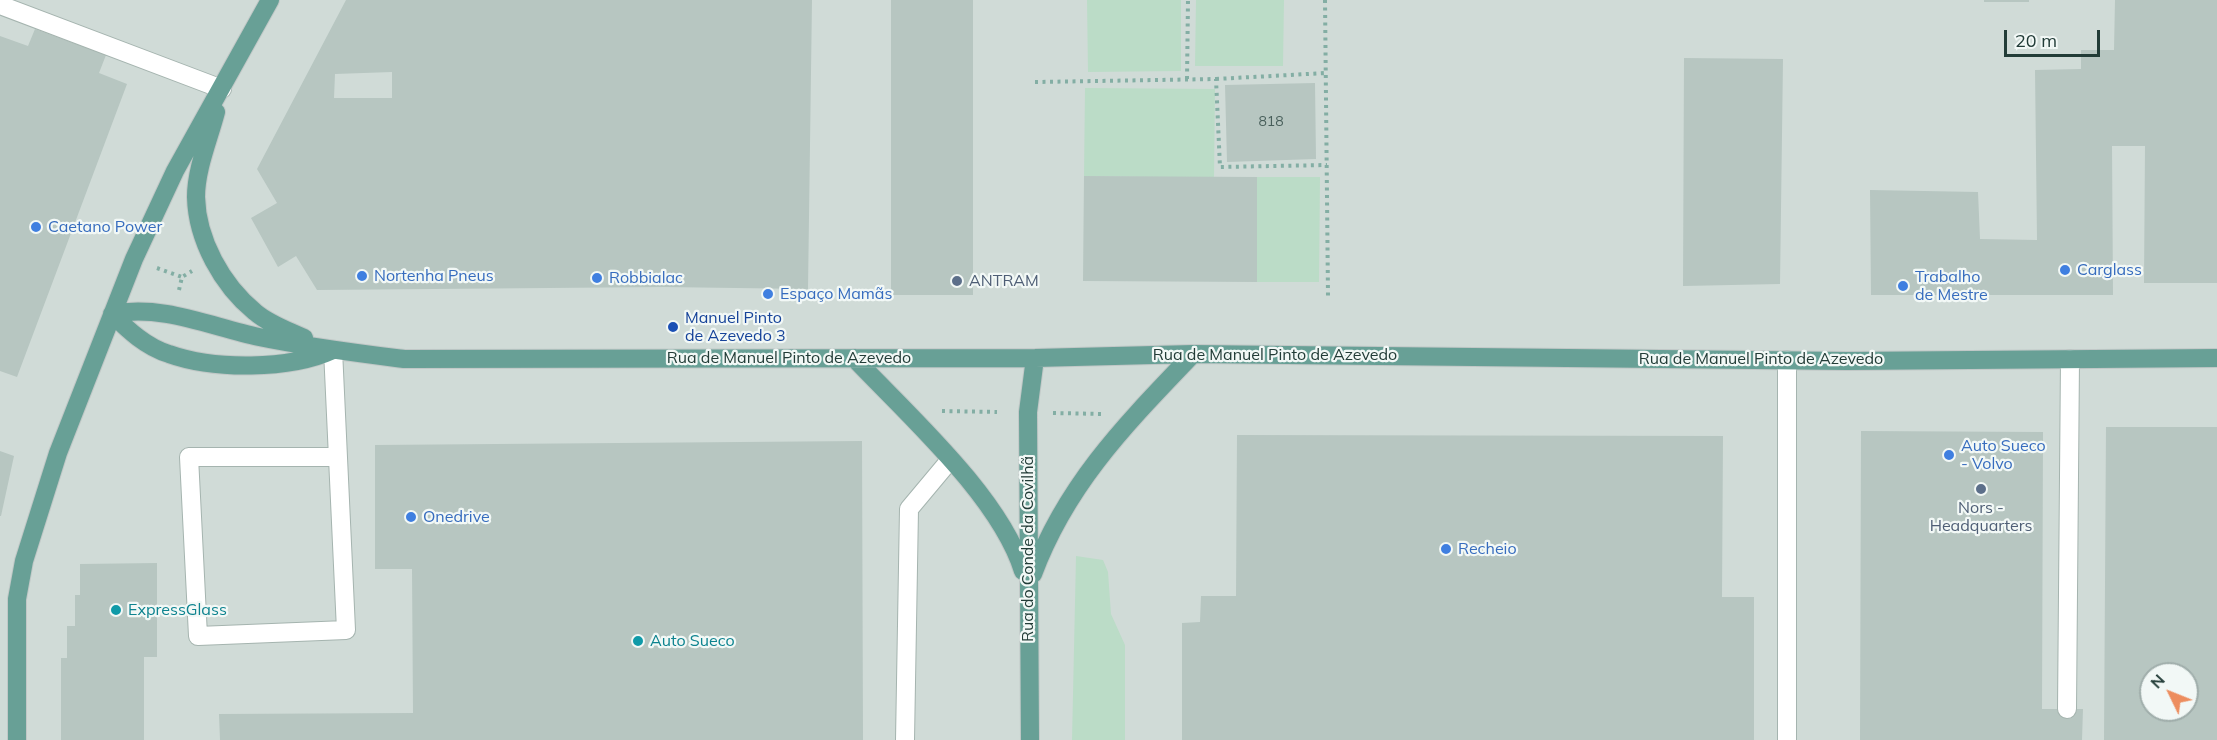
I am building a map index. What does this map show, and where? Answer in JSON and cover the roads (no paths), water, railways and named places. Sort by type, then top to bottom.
[{"type":"main road","points":[[17,740],[15,639],[17,599],[24,561],[58,453],[112,314],[175,171],[270,0]]},
{"type":"main road","name":"Rua de Manuel Pinto de Azevedo","points":[[222,89],[200,169],[196,196],[200,226],[213,258],[224,279],[256,313],[273,325],[333,350]]},
{"type":"main road","name":"Rua de Manuel Pinto de Azevedo","points":[[112,314],[133,310],[175,316],[258,337],[404,359],[1035,358],[1193,354],[1787,360],[2217,358]]},
{"type":"main road","name":"Rua de Manuel Pinto de Azevedo","points":[[112,314],[130,332],[147,343],[167,354],[195,361],[231,364],[291,363],[315,358],[333,350]]},
{"type":"main road","points":[[1028,587],[1049,534],[1093,463],[1193,354]]},
{"type":"main road","points":[[854,358],[950,460],[1000,519],[1017,550],[1028,587]]},
{"type":"main road","name":"Rua do Conde da Covilhã","points":[[1030,740],[1028,412],[1035,358]]},
{"type":"lane","points":[[0,4],[222,89]]},
{"type":"lane","points":[[333,350],[338,457],[346,630],[198,636],[189,457],[338,457]]},
{"type":"lane","points":[[2067,708],[2070,359]]},
{"type":"lane","points":[[1787,360],[1787,740]]},
{"type":"lane","points":[[905,740],[909,509],[950,460]]},
{"type":"place","name":"Caetano Power","points":[[36,227]]},
{"type":"place","name":"Carglass","points":[[2065,270]]},
{"type":"place","name":"Nortenha Pneus","points":[[362,276]]},
{"type":"place","name":"Robbialac","points":[[597,278]]},
{"type":"place","name":"ANTRAM","points":[[957,281]]},
{"type":"place","name":"Trabalho de Mestre","points":[[1903,286]]},
{"type":"place","name":"Espaço Mamãs","points":[[768,294]]},
{"type":"place","name":"Manuel Pinto de Azevedo 3","points":[[673,327]]},
{"type":"place","name":"Auto Sueco - Volvo","points":[[1949,455]]},
{"type":"place","name":"Nors - Headquarters","points":[[1981,489]]},
{"type":"place","name":"Onedrive","points":[[411,517]]},
{"type":"place","name":"Recheio","points":[[1446,549]]},
{"type":"place","name":"ExpressGlass","points":[[116,610]]},
{"type":"place","name":"Auto Sueco","points":[[638,641]]}]
